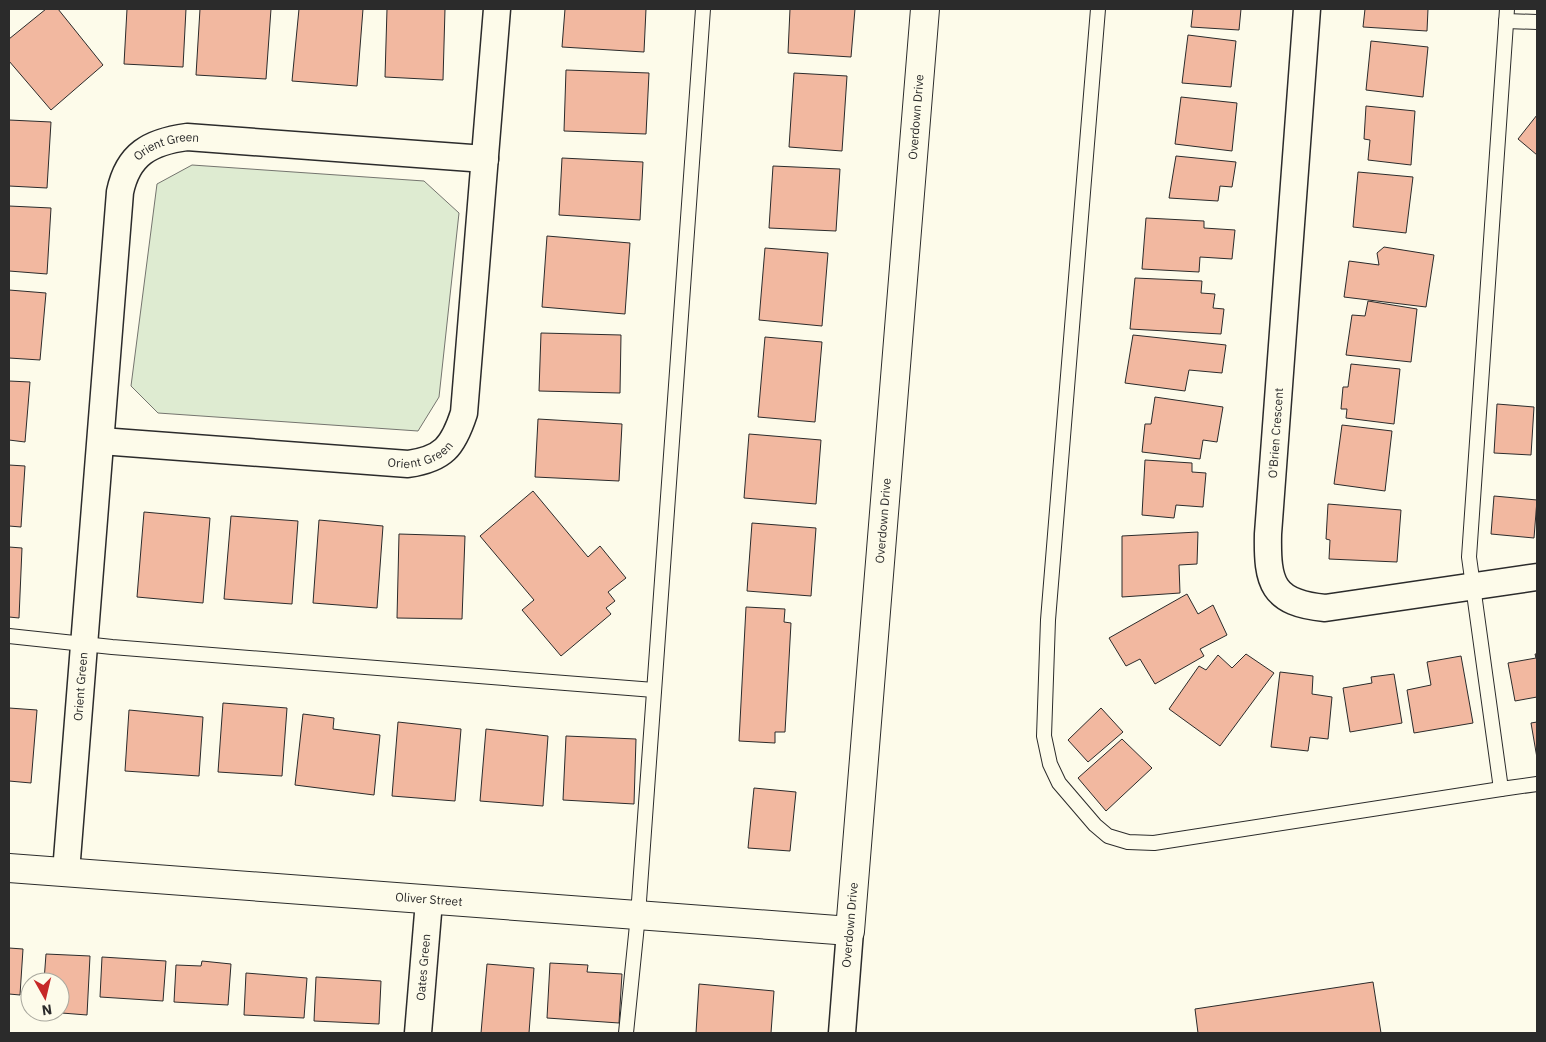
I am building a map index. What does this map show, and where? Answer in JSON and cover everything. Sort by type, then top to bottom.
[{"type":"street","name":"Orient Green","points":[[101,441],[392,464],[425,462],[439,455],[449,445],[458,432],[464,413],[497,9]]},
{"type":"street","name":"Overdown Drive","points":[[842,1033],[925,9]]},
{"type":"street","name":"O'Brien Crescent","points":[[1308,9],[1268,534],[1270,573],[1278,591],[1292,601],[1307,606],[1325,608],[1537,577]]},
{"type":"street","name":"Orient Green","points":[[66,872],[120,192],[123,177],[137,155],[168,140],[187,137],[485,159]]},
{"type":"street","name":"Oliver Street","points":[[9,868],[638,914],[850,932]]},
{"type":"street","name":"Oates Green","points":[[418,1033],[430,900]]},
{"type":"lane","points":[[626,1033],[638,914],[704,9]]},
{"type":"lane","points":[[1098,9],[1048,620],[1044,736],[1050,764],[1059,784],[1108,836],[1128,842],[1154,843],[1537,784]]},
{"type":"lane","points":[[1501,789],[1469,557],[1506,15],[1537,22]]},
{"type":"lane","points":[[9,636],[85,645],[654,690]]},
{"type":"green space","points":[[192,165],[424,181],[459,213],[439,397],[418,431],[158,413],[131,386],[157,184]]},
{"type":"building","points":[[46,9],[58,9],[103,65],[51,110],[9,61],[9,39]]},
{"type":"building","points":[[127,9],[186,9],[183,67],[124,64]]},
{"type":"building","points":[[200,9],[271,9],[266,79],[196,75]]},
{"type":"building","points":[[299,9],[363,9],[357,86],[292,81]]},
{"type":"building","points":[[387,9],[445,9],[443,80],[385,77]]},
{"type":"building","points":[[565,9],[646,9],[644,52],[562,47]]},
{"type":"building","points":[[790,9],[855,9],[851,57],[788,53]]},
{"type":"building","points":[[1193,9],[1241,9],[1239,30],[1191,27]]},
{"type":"building","points":[[1365,9],[1428,9],[1427,31],[1363,27]]},
{"type":"building","points":[[1188,35],[1236,41],[1231,87],[1182,83]]},
{"type":"building","points":[[1371,41],[1428,47],[1423,97],[1366,90]]},
{"type":"building","points":[[566,70],[649,73],[646,134],[564,131]]},
{"type":"building","points":[[794,73],[847,76],[842,151],[789,147]]},
{"type":"building","points":[[1181,97],[1237,103],[1232,151],[1175,144]]},
{"type":"building","points":[[1366,106],[1415,111],[1411,165],[1368,160],[1370,140],[1364,139]]},
{"type":"building","points":[[1537,115],[1537,155],[1518,139]]},
{"type":"building","points":[[9,120],[51,122],[47,188],[9,186]]},
{"type":"building","points":[[1176,156],[1236,162],[1232,187],[1220,186],[1218,201],[1169,198]]},
{"type":"building","points":[[562,158],[643,162],[640,220],[559,215]]},
{"type":"building","points":[[773,166],[840,169],[836,231],[769,228]]},
{"type":"building","points":[[1358,172],[1413,177],[1406,233],[1353,227]]},
{"type":"building","points":[[9,206],[51,208],[47,274],[9,271]]},
{"type":"building","points":[[1146,218],[1204,221],[1204,228],[1235,230],[1232,259],[1200,257],[1199,272],[1142,269]]},
{"type":"building","points":[[547,236],[630,243],[625,314],[542,307]]},
{"type":"building","points":[[1384,247],[1434,255],[1426,307],[1344,297],[1349,261],[1379,265],[1377,253]]},
{"type":"building","points":[[765,248],[828,253],[822,326],[759,320]]},
{"type":"building","points":[[1135,278],[1202,281],[1201,293],[1215,294],[1213,308],[1224,309],[1221,334],[1130,329]]},
{"type":"building","points":[[9,290],[46,293],[40,360],[9,358]]},
{"type":"building","points":[[1368,301],[1417,309],[1411,362],[1346,355],[1352,315],[1365,316]]},
{"type":"building","points":[[541,333],[621,335],[620,393],[539,391]]},
{"type":"building","points":[[1133,335],[1226,345],[1222,373],[1189,370],[1185,391],[1125,383]]},
{"type":"building","points":[[765,337],[822,342],[815,422],[758,417]]},
{"type":"building","points":[[1351,364],[1400,369],[1394,424],[1346,418],[1347,409],[1341,409],[1343,387],[1348,387]]},
{"type":"building","points":[[9,381],[30,382],[25,442],[9,440]]},
{"type":"building","points":[[1155,397],[1223,407],[1217,442],[1203,440],[1200,459],[1142,452],[1145,424],[1151,424]]},
{"type":"building","points":[[1497,404],[1534,407],[1531,455],[1494,453]]},
{"type":"building","points":[[538,419],[622,424],[619,481],[535,477]]},
{"type":"building","points":[[1342,425],[1392,431],[1385,491],[1334,484]]},
{"type":"building","points":[[749,434],[821,440],[816,504],[744,498]]},
{"type":"building","points":[[1145,460],[1192,463],[1192,472],[1206,473],[1203,507],[1176,505],[1174,518],[1142,515]]},
{"type":"building","points":[[9,465],[25,466],[21,527],[9,526]]},
{"type":"building","points":[[533,491],[588,557],[600,546],[626,578],[608,592],[615,601],[606,608],[611,614],[561,656],[522,610],[534,600],[480,536]]},
{"type":"building","points":[[1494,496],[1537,500],[1534,538],[1491,534]]},
{"type":"building","points":[[1328,504],[1401,510],[1397,562],[1329,559],[1330,540],[1326,539]]},
{"type":"building","points":[[144,512],[210,518],[203,603],[137,597]]},
{"type":"building","points":[[231,516],[298,521],[292,604],[224,599]]},
{"type":"building","points":[[319,520],[383,526],[377,608],[313,603]]},
{"type":"building","points":[[752,523],[816,528],[811,596],[747,591]]},
{"type":"building","points":[[1198,532],[1197,564],[1179,565],[1180,593],[1122,597],[1122,536]]},
{"type":"building","points":[[399,534],[465,536],[462,619],[397,618]]},
{"type":"building","points":[[9,547],[22,548],[19,618],[9,617]]},
{"type":"building","points":[[1187,594],[1198,614],[1213,605],[1227,635],[1200,649],[1204,656],[1155,684],[1140,659],[1126,666],[1109,638]]},
{"type":"building","points":[[746,607],[785,609],[784,622],[791,623],[785,732],[775,732],[775,743],[739,741]]},
{"type":"building","points":[[1246,654],[1274,673],[1220,746],[1169,709],[1199,666],[1206,670],[1218,655],[1232,668]]},
{"type":"building","points":[[1535,654],[1537,654],[1537,697],[1515,701],[1508,663],[1536,658]]},
{"type":"building","points":[[1461,656],[1473,723],[1414,733],[1407,690],[1431,685],[1427,662]]},
{"type":"building","points":[[1280,672],[1313,676],[1312,694],[1332,697],[1328,739],[1310,737],[1308,751],[1271,747]]},
{"type":"building","points":[[1394,674],[1402,723],[1350,732],[1343,688],[1372,683],[1371,677]]},
{"type":"building","points":[[223,703],[287,708],[282,776],[218,772]]},
{"type":"building","points":[[9,708],[37,710],[31,783],[9,781]]},
{"type":"building","points":[[1101,708],[1123,732],[1088,762],[1068,740]]},
{"type":"building","points":[[129,710],[203,717],[199,776],[125,771]]},
{"type":"building","points":[[303,714],[334,718],[333,729],[380,735],[374,795],[295,785]]},
{"type":"building","points":[[398,722],[461,729],[455,801],[392,796]]},
{"type":"building","points":[[1537,722],[1537,758],[1531,723]]},
{"type":"building","points":[[486,729],[548,736],[543,806],[480,801]]},
{"type":"building","points":[[566,736],[636,739],[634,804],[563,800]]},
{"type":"building","points":[[1122,739],[1152,768],[1106,811],[1078,778]]},
{"type":"building","points":[[754,788],[796,792],[790,851],[748,848]]},
{"type":"building","points":[[9,948],[23,949],[20,995],[9,994]]},
{"type":"building","points":[[46,954],[90,956],[87,1015],[70,1014],[70,972],[45,972]]},
{"type":"building","points":[[102,957],[166,961],[163,1001],[100,997]]},
{"type":"building","points":[[202,961],[231,964],[228,1005],[174,1002],[176,965],[201,966]]},
{"type":"building","points":[[550,963],[588,965],[587,972],[622,974],[619,1023],[547,1018]]},
{"type":"building","points":[[487,964],[534,968],[529,1033],[481,1033]]},
{"type":"building","points":[[246,973],[307,978],[304,1018],[244,1015]]},
{"type":"building","points":[[316,977],[381,981],[379,1024],[314,1021]]},
{"type":"building","points":[[1373,982],[1381,1033],[1198,1033],[1195,1009]]},
{"type":"building","points":[[699,984],[774,991],[771,1033],[696,1033]]}]
